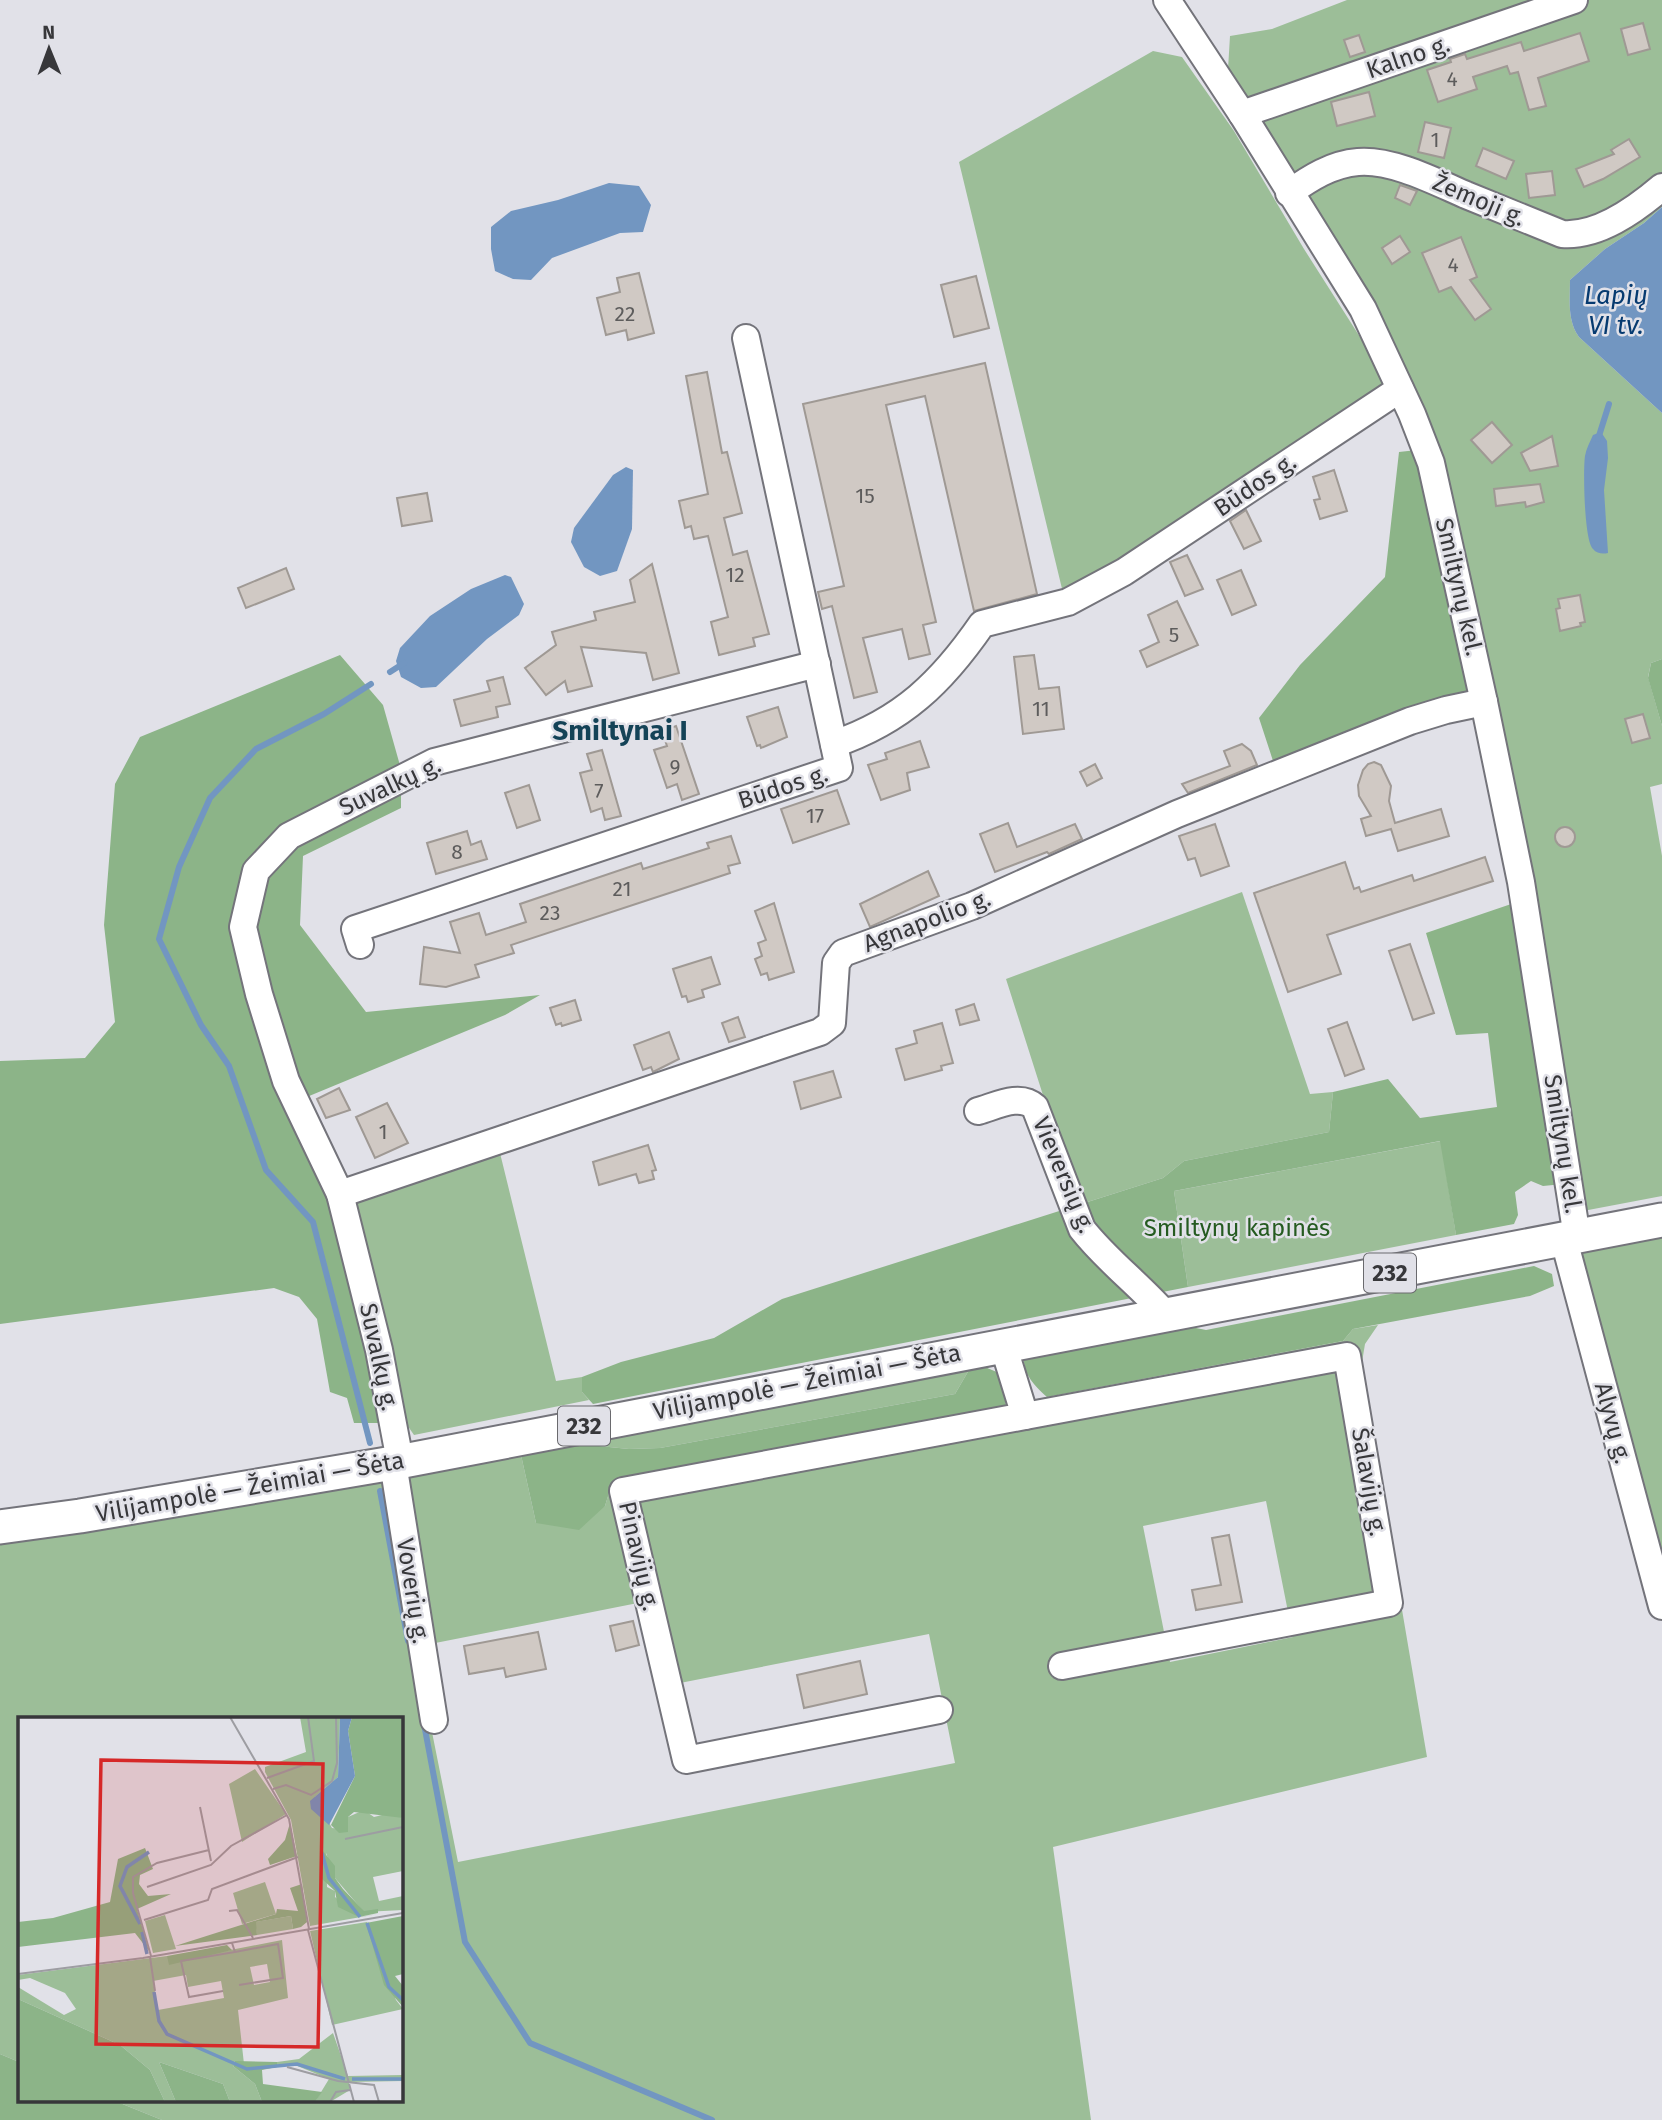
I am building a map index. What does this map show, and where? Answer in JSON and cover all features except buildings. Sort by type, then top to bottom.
[{"type":"main road","name":"Vilijampolė — Žeimiai — Šėta","points":[[0,1527],[397,1462],[1662,1220]]},
{"type":"street","name":"Smiltynų kel.","points":[[1167,0],[1242,114],[1363,309],[1431,463],[1521,882],[1571,1238]]},
{"type":"street","name":"Kalno g.","points":[[1242,114],[1574,0]]},
{"type":"street","name":"Žemoji g.","points":[[1289,193],[1327,170],[1345,164],[1361,162],[1385,165],[1424,177],[1562,234],[1573,235],[1588,232],[1616,219],[1647,200],[1662,187]]},
{"type":"street","points":[[746,338],[834,744]]},
{"type":"street","name":"Būdos g.","points":[[359,945],[355,929],[839,768],[834,744],[854,737],[902,712],[956,663],[982,624],[1068,602],[1124,572],[1400,389]]},
{"type":"street","name":"Suvalkų g.","points":[[397,1462],[379,1350],[340,1194],[286,1081],[259,994],[243,928],[256,871],[289,836],[434,762],[817,664]]},
{"type":"street","name":"Agnapolio g.","points":[[340,1194],[820,1032],[832,1023],[836,963],[843,953],[972,906],[1177,814],[1410,721],[1484,702]]},
{"type":"street","name":"Vieversių g.","points":[[978,1111],[1015,1100],[1030,1102],[1035,1107],[1082,1230],[1166,1315]]},
{"type":"street","name":"Alyvų g.","points":[[1571,1238],[1662,1606]]},
{"type":"street","points":[[1003,1345],[1025,1416]]},
{"type":"street","name":"Šalavijų g.","points":[[1025,1416],[1347,1356],[1389,1603],[1062,1666]]},
{"type":"street","name":"Pinavijų g.","points":[[939,1710],[686,1760],[623,1491],[1025,1416]]},
{"type":"street","name":"Voverių g.","points":[[397,1462],[434,1720]]},
{"type":"green space","points":[[1347,0],[1662,0],[1662,207],[1644,223],[1605,249],[1570,280],[1570,302],[1571,317],[1579,337],[1662,413],[1662,659],[1651,663],[1648,677],[1662,726],[1662,784],[1650,787],[1662,856],[1662,1196],[1583,1211],[1430,427],[1414,384],[1376,308],[1228,69],[1230,36],[1272,29]]},
{"type":"green space","points":[[1153,51],[1182,57],[1234,131],[1304,249],[1388,381],[1348,418],[1064,597],[959,162]]},
{"type":"green space","points":[[1417,450],[1478,692],[1275,767],[1259,718],[1300,665],[1385,577],[1399,452]]},
{"type":"green space","points":[[340,655],[383,705],[401,769],[401,808],[303,856],[300,925],[366,1012],[540,995],[505,1015],[285,1106],[329,1196],[383,1423],[354,1423],[347,1398],[330,1392],[317,1319],[299,1297],[274,1288],[0,1324],[0,1061],[85,1058],[115,1022],[104,925],[115,784],[140,737]]},
{"type":"green space","points":[[1662,659],[1662,726],[1648,678],[1651,663]]},
{"type":"green space","points":[[1242,892],[1310,1094],[1333,1092],[1329,1132],[1184,1161],[1163,1178],[1078,1205],[1006,979]]},
{"type":"green space","points":[[1520,901],[1563,1184],[1543,1186],[1531,1181],[1515,1192],[1518,1215],[1514,1224],[1456,1235],[1440,1141],[1174,1191],[1188,1287],[593,1404],[582,1392],[582,1377],[621,1362],[714,1338],[782,1299],[1163,1178],[1184,1161],[1329,1132],[1333,1092],[1388,1079],[1420,1118],[1497,1107],[1488,1033],[1456,1035],[1426,933]]},
{"type":"green space","name":"Smiltynų kapinės","points":[[1441,1141],[1456,1235],[1188,1287],[1174,1191]]},
{"type":"green space","points":[[499,1149],[556,1381],[582,1377],[582,1392],[589,1400],[414,1435],[403,1419],[350,1196]]},
{"type":"green space","points":[[1662,1231],[1662,1579],[1577,1260],[1583,1251]]},
{"type":"green space","points":[[1534,1266],[1552,1274],[1554,1286],[1530,1296],[1353,1329],[1343,1341],[1047,1397],[1026,1372],[1024,1352],[1181,1325],[1206,1330]]},
{"type":"green space","points":[[1378,1325],[1365,1344],[1361,1368],[1427,1757],[1053,1847],[1091,2120],[162,2120],[117,2102],[402,2102],[402,1717],[18,1717],[18,2062],[0,2054],[0,1537],[521,1455],[536,1523],[605,1506],[612,1483],[1343,1341],[1353,1329]],"holes":[[[1266,1501],[1293,1637],[1170,1662],[1143,1526]],[[663,1598],[680,1683],[929,1634],[955,1763],[458,1862],[415,1647]]]},
{"type":"green space","points":[[985,1367],[999,1373],[1006,1405],[612,1483],[605,1506],[579,1530],[536,1523],[521,1455],[579,1444],[629,1449],[660,1448],[955,1394],[969,1370]]},
{"type":"green space","points":[[969,1370],[955,1394],[660,1448],[629,1449],[579,1444]]},
{"type":"green space","points":[[0,2054],[18,2062],[18,2102],[117,2102],[162,2120],[0,2120]]},
{"type":"water","points":[[609,183],[639,186],[651,205],[643,232],[620,233],[552,258],[531,280],[513,279],[495,271],[491,227],[511,211],[558,200]]},
{"type":"water","name":"Lapių VI tv.","points":[[1662,207],[1662,413],[1579,337],[1571,317],[1570,280],[1605,249],[1644,223]]},
{"type":"water","points":[[1601,432],[1607,441],[1608,458],[1604,490],[1608,553],[1604,554],[1595,551],[1590,543],[1584,489],[1586,451],[1593,435]]},
{"type":"water","points":[[626,467],[633,470],[632,529],[617,571],[600,576],[584,567],[571,542],[574,528],[613,475]]},
{"type":"water","points":[[505,575],[511,577],[524,604],[519,615],[487,639],[436,687],[421,688],[401,677],[396,661],[400,648],[430,616],[471,589]]},
{"type":"waterway","points":[[1598,439],[1609,404]]},
{"type":"waterway","points":[[390,672],[404,663]]},
{"type":"waterway","points":[[370,1443],[313,1222],[266,1170],[229,1066],[201,1025],[159,939],[179,867],[210,798],[256,749],[324,714],[371,684]]},
{"type":"waterway","points":[[380,1491],[408,1641]]},
{"type":"waterway","points":[[424,1724],[465,1942],[530,2043],[712,2120]]},
{"type":"district","name":"Smiltynai I","points":[[620,730]]}]
